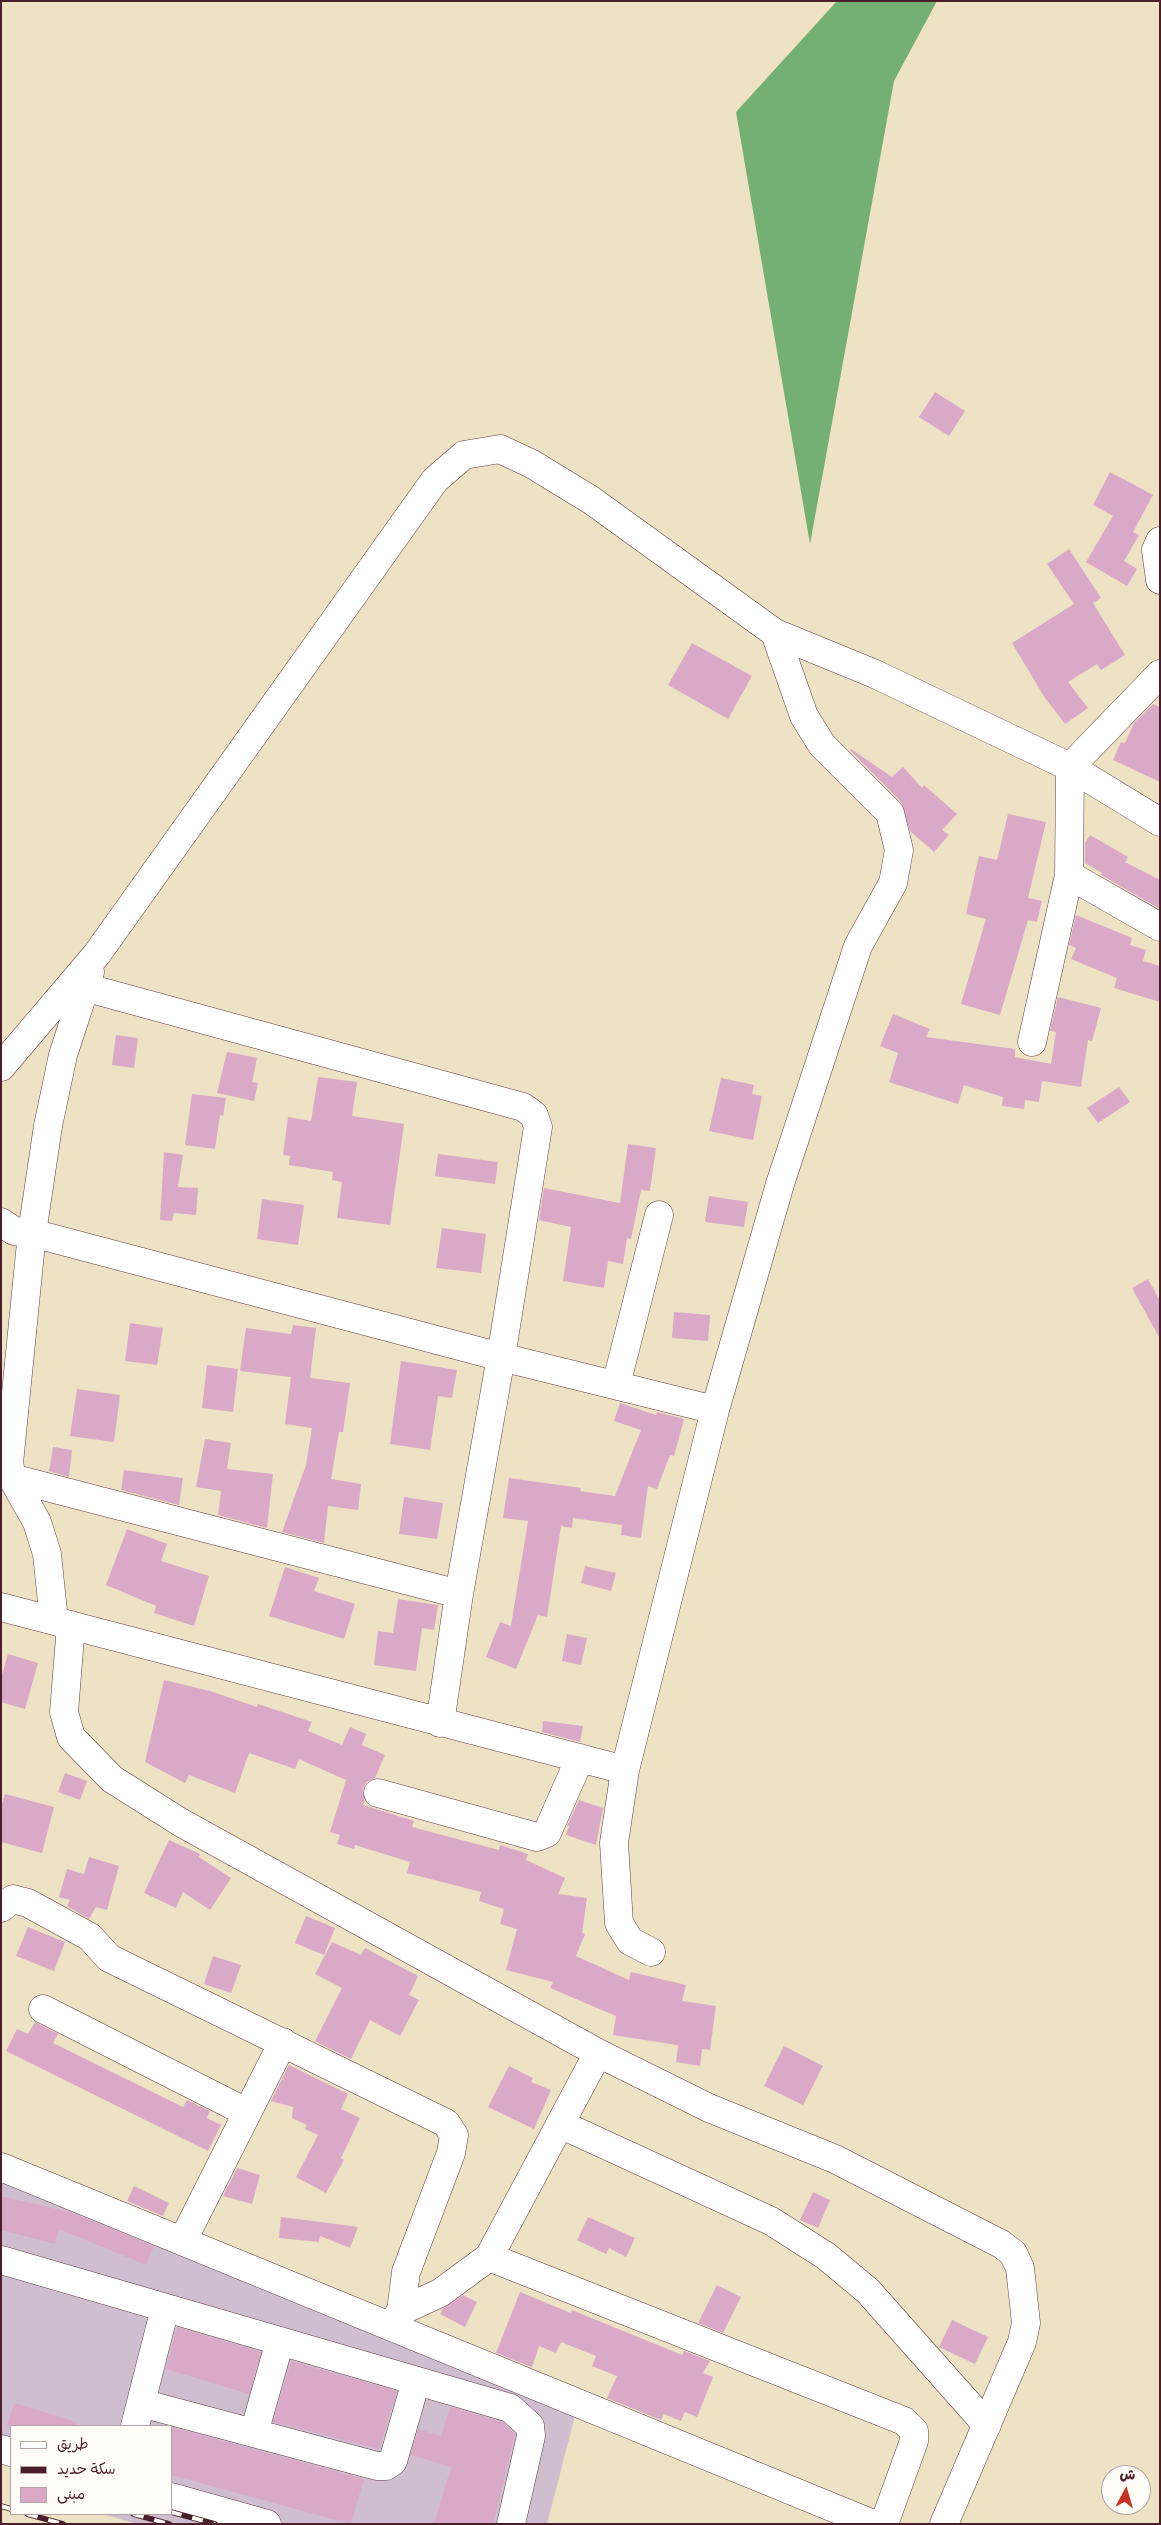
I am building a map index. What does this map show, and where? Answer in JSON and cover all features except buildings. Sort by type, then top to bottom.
[{"type":"street","points":[[1,1067],[97,954],[435,480],[464,455],[500,450],[532,464],[591,500],[775,633],[875,674],[1070,767],[1160,822]]},
{"type":"street","points":[[1160,541],[1156,550],[1160,580]]},
{"type":"street","points":[[651,1952],[630,1940],[619,1923],[614,1843],[625,1770],[715,1410],[780,1184],[858,946],[893,883],[900,850],[890,813],[822,745],[804,716],[775,633]]},
{"type":"street","points":[[1032,1042],[1069,875],[1070,767],[1160,674]]},
{"type":"street","points":[[1069,875],[1160,927]]},
{"type":"street","points":[[97,954],[84,987],[63,1055],[48,1126],[32,1233],[9,1463],[12,1478],[37,1522],[48,1554],[63,1623],[64,1712],[71,1737],[112,1779],[180,1822],[598,2053],[709,2108],[835,2159],[1001,2244],[1013,2253],[1020,2268],[1026,2323],[1022,2342],[944,2524]]},
{"type":"street","points":[[84,987],[523,1107],[534,1115],[538,1128],[501,1357],[459,1594],[440,1723]]},
{"type":"street","points":[[616,1385],[659,1215]]},
{"type":"street","points":[[1,1222],[14,1231],[32,1233],[501,1357],[715,1410]]},
{"type":"street","points":[[12,1478],[459,1594]]},
{"type":"street","points":[[1,1607],[625,1770]]},
{"type":"street","points":[[378,1792],[536,1837],[548,1833],[580,1758]]},
{"type":"street","points":[[1,1908],[12,1898],[28,1903],[90,1937],[109,1958],[446,2123],[454,2135],[452,2153],[406,2272],[396,2318]]},
{"type":"street","points":[[43,2009],[246,2112]]},
{"type":"street","points":[[183,2240],[283,2042]]},
{"type":"street","points":[[396,2318],[440,2293],[488,2257],[598,2053]]},
{"type":"street","points":[[560,2124],[771,2222],[826,2256],[868,2291],[987,2425]]},
{"type":"street","points":[[1,2167],[183,2240],[396,2318],[873,2524]]},
{"type":"street","points":[[488,2257],[904,2421],[914,2431],[914,2442],[884,2524]]},
{"type":"street","points":[[1,2260],[510,2408],[530,2426],[531,2436],[511,2524]]},
{"type":"street","points":[[165,2308],[138,2414],[254,2433],[377,2466],[386,2466],[393,2461],[416,2381]]},
{"type":"street","points":[[254,2433],[280,2341]]},
{"type":"street","points":[[172,2497],[267,2524]]},
{"type":"shaded area","points":[[1,2179],[576,2412],[547,2524],[138,2524],[106,2515],[172,2515],[172,2425],[10,2425],[10,2463],[1,2460]]},
{"type":"green space","points":[[837,1],[937,1],[894,81],[810,544],[736,112]]},
{"type":"railway","points":[[1,2506],[10,2509]]},
{"type":"railway","points":[[172,2512],[215,2524]]},
{"type":"railway","points":[[31,2515],[63,2524]]},
{"type":"railway","points":[[137,2515],[169,2524]]}]
